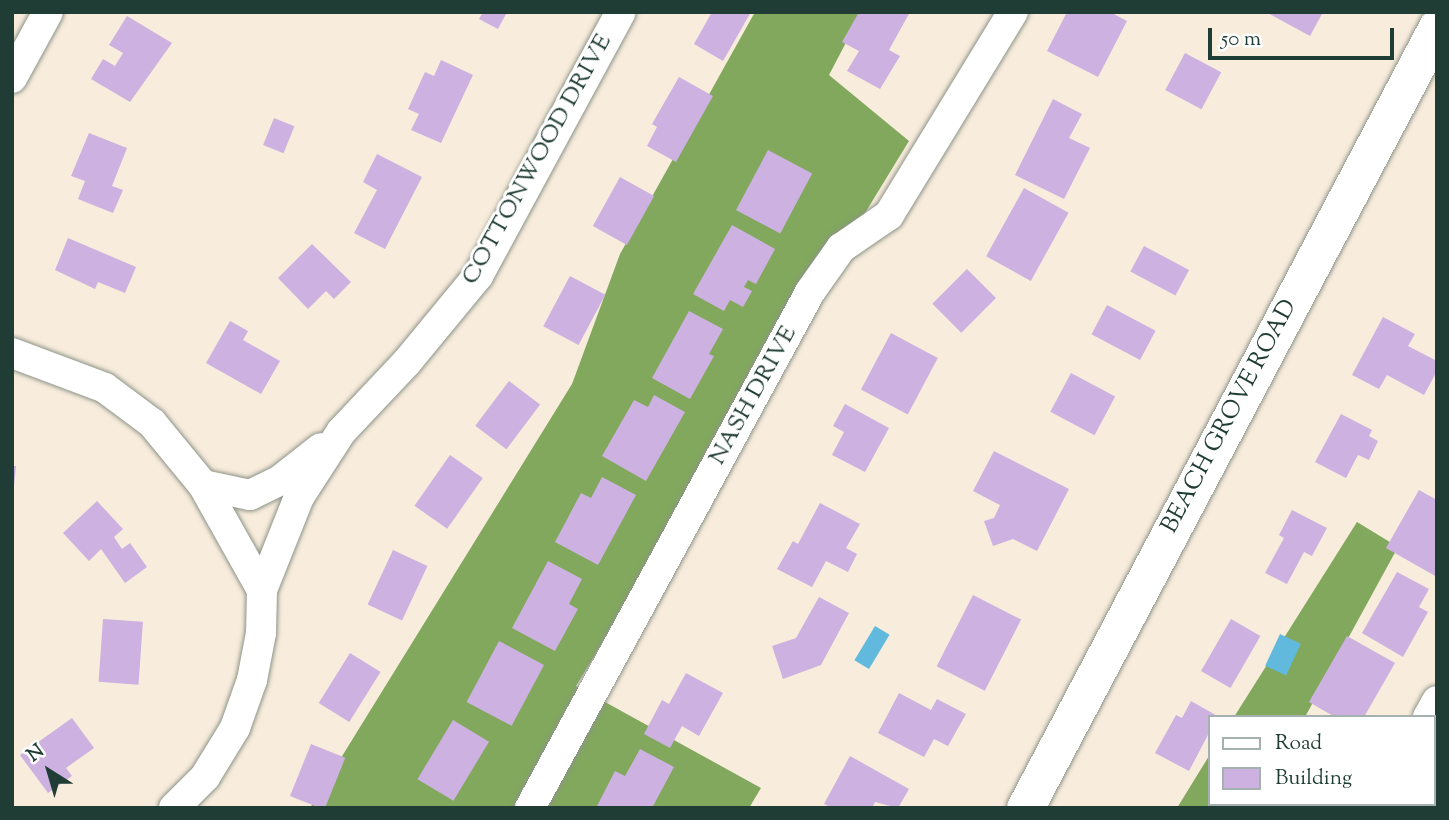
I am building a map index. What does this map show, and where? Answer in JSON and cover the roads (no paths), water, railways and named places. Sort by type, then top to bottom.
[{"type":"street","points":[[12,78],[48,12]]},
{"type":"street","name":"COTTONWOOD DRIVE","points":[[203,485],[250,495],[279,481],[341,432],[407,362],[478,276],[621,12]]},
{"type":"street","name":"NASH DRIVE","points":[[530,808],[810,292],[841,247],[889,215],[1013,12]]},
{"type":"street","name":"BEACH GROVE ROAD","points":[[1025,808],[1437,27]]},
{"type":"street","points":[[12,353],[75,374],[129,404],[152,423],[203,485],[262,590],[261,633],[252,680],[235,728],[205,777],[174,808]]},
{"type":"street","name":"COTTONWOOD DRIVE","points":[[262,590],[299,497],[341,432]]},
{"type":"water","points":[[875,626],[890,635],[869,669],[854,660]]},
{"type":"water","points":[[1280,634],[1301,644],[1286,675],[1265,666]]}]
